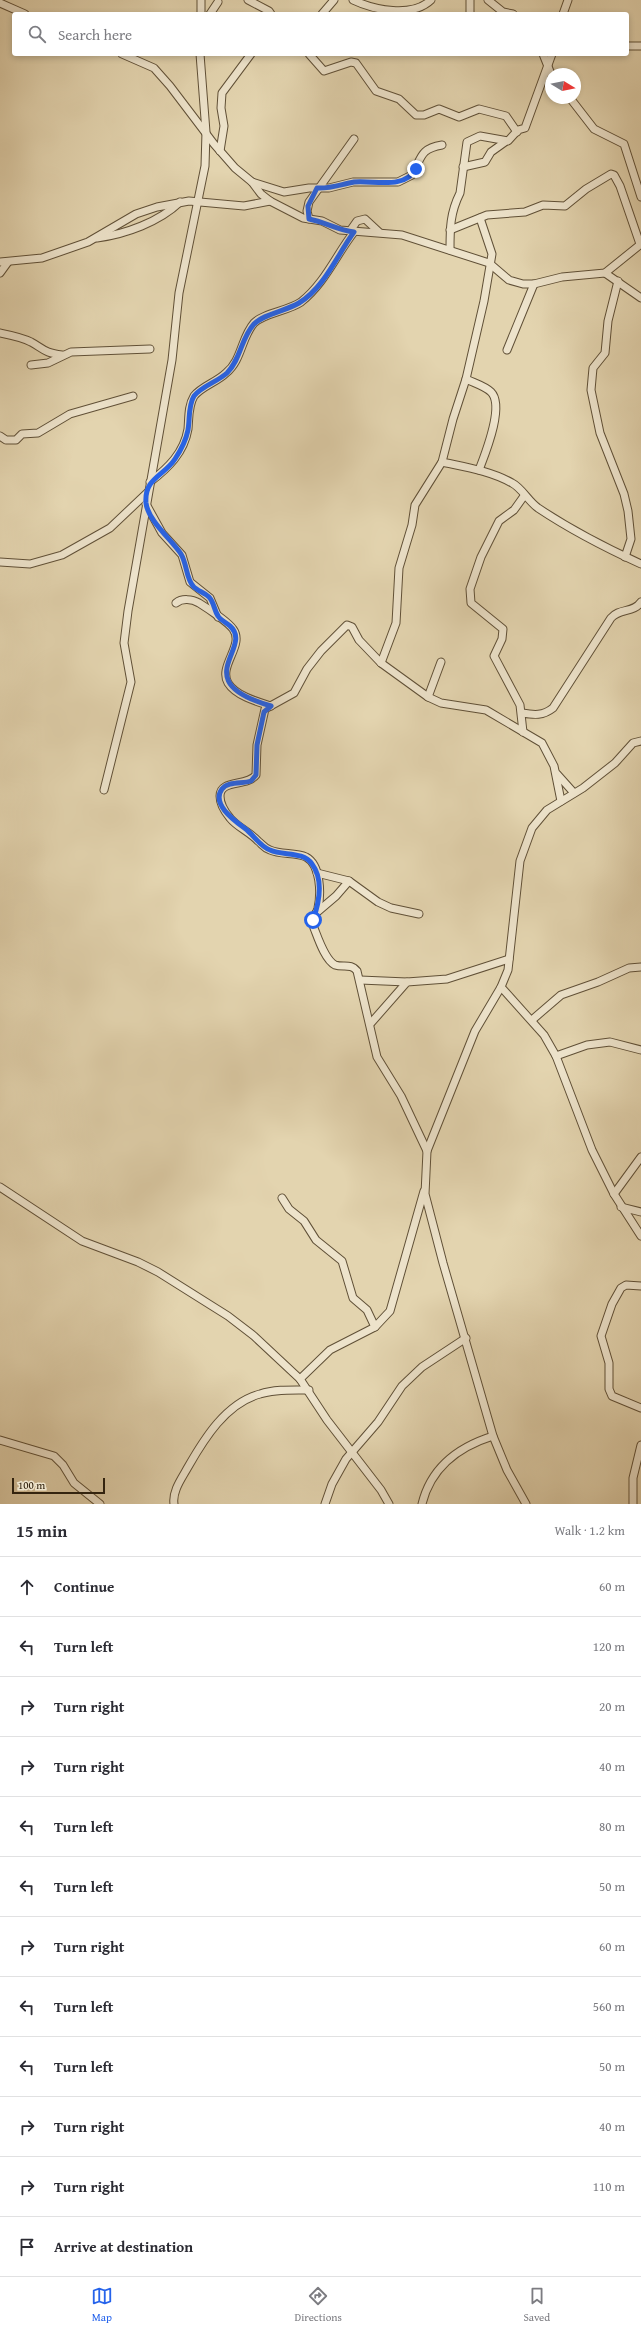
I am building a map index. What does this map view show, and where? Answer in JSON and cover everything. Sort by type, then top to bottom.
[{"type":"street","points":[[201,0],[201,12]]},
{"type":"street","points":[[248,0],[270,12]]},
{"type":"street","points":[[324,12],[334,0]]},
{"type":"street","points":[[353,0],[378,8],[401,10],[418,8],[431,0]]},
{"type":"street","points":[[470,0],[470,12]]},
{"type":"street","points":[[488,0],[504,12]]},
{"type":"street","points":[[564,12],[568,0]]},
{"type":"street","points":[[0,2],[21,12]]},
{"type":"street","points":[[211,12],[218,2]]},
{"type":"street","points":[[629,46],[641,46]]},
{"type":"street","points":[[127,56],[154,68],[220,151],[270,201],[309,219],[352,232],[379,232],[402,235],[450,250],[491,266],[509,280],[523,284],[534,284],[562,277],[605,273],[640,244],[620,186],[614,175],[611,174],[586,189],[565,206],[543,205],[524,212],[495,214],[480,218],[450,230]]},
{"type":"street","points":[[104,790],[131,682],[124,654],[124,643],[148,492],[174,348],[179,293],[205,166],[206,132],[200,56]]},
{"type":"street","points":[[220,151],[224,126],[221,108],[222,93],[250,56]]},
{"type":"street","points":[[311,56],[324,71],[351,62],[356,63],[376,92],[398,99],[413,114],[424,115],[439,109],[459,117],[473,110],[482,110],[506,116],[517,132]]},
{"type":"street","points":[[544,56],[548,68]]},
{"type":"street","points":[[550,68],[552,56]]},
{"type":"street","points":[[463,167],[485,162],[491,152],[505,142],[511,140],[517,132],[527,125],[545,81]]},
{"type":"street","points":[[575,104],[594,129],[624,144],[641,197]]},
{"type":"street","points":[[450,250],[450,230],[454,204],[461,189],[463,167],[469,140],[480,136],[505,142]]},
{"type":"street","points":[[309,219],[308,206],[317,188],[333,170],[354,139]]},
{"type":"street","points":[[252,182],[284,192],[329,188],[353,182],[390,183],[406,179],[412,175],[422,153],[433,146],[442,145]]},
{"type":"street","points":[[96,238],[136,214],[180,202],[199,200],[244,206],[270,201]]},
{"type":"street","points":[[0,262],[46,257],[96,238],[134,230],[168,212],[180,202]]},
{"type":"street","points":[[381,663],[396,623],[399,568],[412,524],[415,505],[442,462],[452,419],[466,379],[491,266],[492,254],[480,218]]},
{"type":"street","points":[[150,482],[175,459],[188,431],[190,406],[193,397],[230,369],[238,358],[250,329],[259,319],[300,303],[329,271],[357,221],[365,219],[379,232]]},
{"type":"street","points":[[0,273],[8,262]]},
{"type":"street","points":[[605,273],[640,296]]},
{"type":"street","points":[[618,281],[608,321],[605,353],[593,368],[591,390],[600,433],[624,494],[628,511],[631,539],[624,557]]},
{"type":"street","points":[[507,350],[534,284]]},
{"type":"street","points":[[0,333],[13,335],[30,342],[42,350],[62,355]]},
{"type":"street","points":[[31,365],[48,363],[62,355],[78,351],[150,349]]},
{"type":"street","points":[[466,379],[490,392],[496,400],[496,409],[489,442],[479,470]]},
{"type":"street","points":[[0,436],[6,440],[16,440],[22,434],[38,433],[70,414],[133,396]]},
{"type":"street","points":[[442,462],[479,470],[510,482],[520,489],[524,496],[554,518],[624,557],[641,564]]},
{"type":"street","points":[[0,562],[30,564],[62,555],[110,528],[148,492]]},
{"type":"street","points":[[523,732],[522,713],[517,699],[494,658],[495,651],[503,634],[502,626],[477,609],[469,596],[481,557],[499,521],[514,510],[524,496]]},
{"type":"street","points":[[146,504],[162,533],[182,555],[193,586],[210,598],[218,617]]},
{"type":"street","points":[[176,602],[185,599],[197,601],[233,629],[235,633],[233,650],[226,672],[228,683],[245,695],[271,706]]},
{"type":"street","points":[[522,713],[538,715],[547,712],[552,708],[615,613],[638,606],[641,602]]},
{"type":"street","points":[[427,1152],[401,1096],[377,1057],[371,1023],[360,980],[354,968],[336,965],[328,958],[313,924],[319,889],[317,873],[312,863],[305,857],[271,851],[265,848],[247,831],[228,817],[221,801],[220,793],[223,788],[230,784],[251,781],[256,775],[257,740],[261,732],[264,712],[296,691],[307,669],[321,651],[347,625],[352,627],[359,640],[381,663],[428,697],[441,703],[486,710],[506,724],[523,732],[544,746],[557,774],[574,794]]},
{"type":"street","points":[[428,697],[441,662]]},
{"type":"street","points":[[300,1379],[330,1350],[376,1326],[390,1311],[397,1292],[425,1185],[427,1152],[476,1031],[501,987],[509,959],[520,861],[523,848],[532,828],[538,818],[606,770],[633,743],[641,741]]},
{"type":"street","points":[[557,774],[561,801]]},
{"type":"street","points":[[317,873],[349,880],[378,902],[391,908],[418,914]]},
{"type":"street","points":[[316,913],[339,893],[349,880]]},
{"type":"street","points":[[360,980],[407,982],[447,979],[509,959]]},
{"type":"street","points":[[532,1020],[561,995],[604,980],[630,968],[641,967]]},
{"type":"street","points":[[371,1023],[401,985],[407,982]]},
{"type":"street","points":[[501,987],[532,1020],[556,1056],[592,1150],[621,1207],[641,1236]]},
{"type":"street","points":[[556,1056],[588,1046],[610,1042],[641,1050]]},
{"type":"street","points":[[614,1194],[641,1157]]},
{"type":"street","points":[[425,1185],[430,1212],[493,1436],[507,1470],[526,1504]]},
{"type":"street","points":[[0,1187],[73,1236],[89,1244],[138,1262],[201,1299],[254,1336],[300,1379],[309,1390],[327,1420],[381,1490],[389,1504]]},
{"type":"street","points":[[282,1198],[289,1209],[304,1221],[316,1240],[342,1261],[353,1298],[367,1310],[376,1326]]},
{"type":"street","points":[[621,1207],[641,1212]]},
{"type":"street","points":[[641,1286],[626,1285],[621,1288],[612,1304],[601,1336],[609,1363],[609,1389],[612,1396],[641,1408]]},
{"type":"street","points":[[324,1504],[339,1469],[378,1422],[402,1386],[422,1367],[466,1338]]},
{"type":"street","points":[[174,1504],[177,1488],[199,1447],[213,1428],[238,1405],[260,1393],[286,1390],[309,1390]]},
{"type":"street","points":[[422,1504],[431,1479],[441,1466],[465,1447],[493,1436]]},
{"type":"street","points":[[0,1440],[54,1456],[63,1465],[74,1483],[100,1504]]},
{"type":"street","points":[[633,1504],[633,1478],[641,1445]]},
{"type":"route","points":[[313,920],[318,908],[319,879],[312,863],[305,857],[268,850],[240,825],[228,817],[223,808],[220,796],[221,790],[230,784],[251,781],[256,775],[257,740],[261,732],[265,709],[271,706],[239,692],[228,683],[226,672],[236,638],[235,633],[228,624],[218,617],[210,598],[203,592],[197,590],[190,582],[182,555],[162,533],[146,504],[150,482],[164,471],[175,459],[182,445],[188,431],[190,406],[193,397],[230,369],[238,358],[245,338],[254,323],[259,319],[300,303],[309,294],[329,271],[354,232],[336,229],[322,222],[309,219],[307,211],[309,202],[317,188],[324,189],[353,182],[398,182],[412,175],[416,169]]}]
